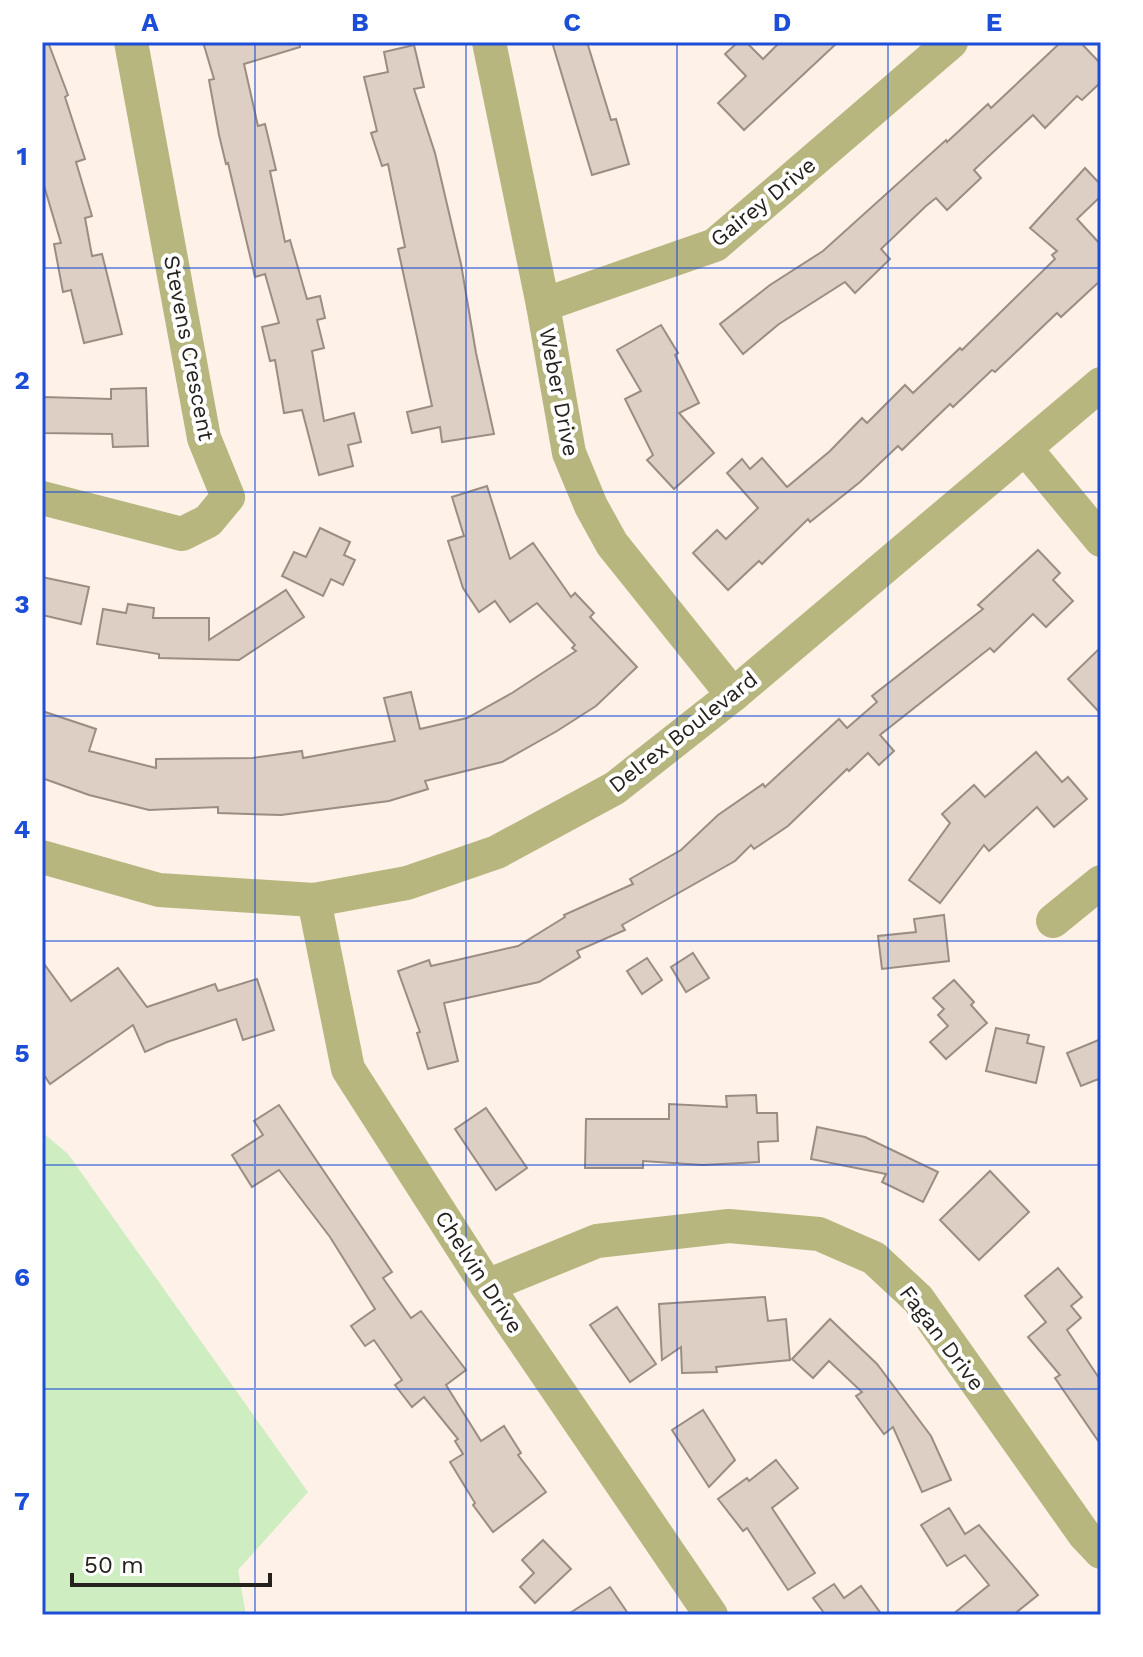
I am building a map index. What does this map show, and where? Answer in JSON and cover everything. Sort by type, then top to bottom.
[{"type":"street","name":"Stevens Crescent","points":[[42,498],[182,534],[208,521],[228,497],[204,438],[131,42]]},
{"type":"street","name":"Weber Drive","points":[[489,42],[543,305],[569,453],[591,506],[612,544],[733,695]]},
{"type":"street","name":"Gairey Drive","points":[[543,305],[715,245],[951,42]]},
{"type":"street","name":"Delrex Boulevard","points":[[42,857],[159,890],[314,900],[407,883],[497,852],[615,788],[733,695],[1101,384]]},
{"type":"street","points":[[1025,448],[1101,540]]},
{"type":"street","points":[[1053,921],[1101,882]]},
{"type":"street","name":"Chelvin Drive","points":[[314,900],[348,1069],[487,1286],[711,1615]]},
{"type":"street","name":"Fagan Drive","points":[[487,1286],[597,1241],[729,1226],[819,1234],[874,1258],[918,1299],[1084,1534],[1101,1552]]},
{"type":"green space","points":[[42,1132],[68,1154],[308,1492],[238,1570],[246,1615],[42,1615]]},
{"type":"building","points":[[42,42],[48,42],[68,95],[65,97],[85,159],[76,162],[92,216],[85,218],[92,256],[102,254],[122,334],[84,343],[71,290],[63,292],[54,244],[61,243],[42,179]]},
{"type":"building","points":[[203,42],[299,42],[300,47],[244,64],[258,126],[265,124],[276,170],[270,171],[285,242],[290,240],[307,299],[320,296],[325,318],[317,320],[324,348],[312,351],[324,421],[354,413],[361,442],[348,445],[353,466],[319,475],[302,410],[284,413],[275,360],[270,361],[262,327],[279,323],[265,274],[255,277],[219,135],[209,80],[214,79]]},
{"type":"building","points":[[552,42],[587,42],[611,120],[616,119],[629,164],[592,175]]},
{"type":"building","points":[[738,42],[746,42],[763,59],[780,42],[838,42],[744,130],[718,103],[746,76],[725,54]]},
{"type":"building","points":[[1061,42],[1080,42],[1101,64],[1101,82],[1082,100],[1077,96],[1045,128],[1033,115],[974,170],[981,178],[947,210],[936,198],[926,206],[881,249],[890,259],[855,293],[845,282],[779,324],[743,354],[720,324],[770,285],[823,251],[988,104],[991,108]]},
{"type":"building","points":[[414,45],[424,87],[414,89],[435,153],[461,264],[494,434],[442,442],[440,427],[412,433],[407,412],[432,406],[398,249],[405,247],[388,164],[382,166],[371,133],[377,131],[364,77],[388,72],[384,52]]},
{"type":"building","points":[[1085,168],[1101,185],[1101,196],[1077,219],[1101,245],[1101,280],[1061,317],[1057,313],[953,407],[950,404],[902,450],[898,446],[860,482],[810,522],[808,519],[762,564],[759,561],[728,590],[693,553],[717,530],[726,539],[758,508],[727,473],[742,459],[750,469],[762,458],[787,487],[830,451],[862,418],[867,423],[905,385],[913,393],[1055,259],[1052,255],[1057,251],[1030,228]]},
{"type":"building","points":[[661,325],[678,353],[675,355],[699,403],[679,413],[714,453],[674,489],[647,460],[653,455],[625,399],[641,391],[617,350]]},
{"type":"building","points":[[146,388],[148,446],[113,447],[112,434],[43,433],[44,397],[111,399],[111,389]]},
{"type":"building","points":[[487,486],[510,559],[533,543],[571,597],[575,593],[594,613],[590,617],[637,667],[596,706],[502,762],[425,781],[428,789],[389,801],[281,815],[218,813],[218,807],[149,810],[89,795],[42,778],[42,711],[96,729],[89,751],[156,768],[156,759],[253,758],[302,751],[303,758],[395,741],[384,698],[411,692],[420,729],[467,718],[512,693],[576,651],[572,648],[575,645],[537,603],[510,622],[495,601],[479,612],[463,588],[448,541],[464,536],[452,497]]},
{"type":"building","points":[[320,528],[350,542],[344,555],[355,560],[343,585],[331,579],[323,596],[282,576],[294,552],[306,557]]},
{"type":"building","points":[[1038,550],[1060,573],[1053,580],[1073,601],[1046,627],[1033,614],[994,652],[990,648],[880,735],[894,751],[879,765],[868,753],[788,826],[754,849],[751,845],[735,861],[622,925],[625,930],[577,951],[580,957],[539,982],[444,1003],[458,1061],[428,1069],[417,1033],[420,1032],[398,971],[429,960],[431,966],[518,946],[564,915],[633,884],[630,879],[681,850],[718,815],[763,784],[765,787],[839,719],[847,728],[877,702],[872,696],[983,609],[978,605]]},
{"type":"building","points":[[42,577],[89,587],[81,624],[42,615]]},
{"type":"building","points":[[286,590],[304,617],[239,660],[159,658],[159,654],[97,644],[103,609],[126,613],[128,604],[154,608],[153,618],[209,618],[209,640]]},
{"type":"building","points":[[1101,647],[1101,714],[1068,679]]},
{"type":"building","points":[[1036,752],[1062,782],[1068,777],[1087,799],[1054,827],[1037,807],[989,851],[984,845],[940,903],[909,880],[950,823],[942,814],[974,785],[985,797]]},
{"type":"building","points":[[944,915],[949,961],[882,969],[878,936],[916,932],[914,919]]},
{"type":"building","points":[[693,953],[709,978],[686,992],[671,967]]},
{"type":"building","points":[[647,958],[662,980],[642,994],[627,971]]},
{"type":"building","points":[[42,961],[71,1001],[118,968],[147,1007],[215,984],[218,991],[257,979],[274,1030],[243,1040],[236,1019],[145,1052],[133,1025],[50,1084],[42,1072]]},
{"type":"building","points":[[954,980],[974,1002],[971,1005],[987,1023],[946,1059],[930,1042],[948,1026],[938,1015],[944,1009],[933,998]]},
{"type":"building","points":[[996,1028],[1029,1035],[1027,1043],[1044,1047],[1036,1083],[986,1071]]},
{"type":"building","points":[[1101,1039],[1101,1078],[1081,1086],[1067,1053]]},
{"type":"building","points":[[756,1095],[757,1113],[777,1113],[778,1141],[758,1142],[759,1162],[703,1165],[643,1161],[643,1168],[585,1168],[586,1119],[669,1119],[669,1104],[727,1107],[726,1096]]},
{"type":"building","points":[[279,1105],[392,1272],[383,1278],[411,1318],[421,1311],[466,1370],[446,1385],[481,1441],[504,1426],[521,1453],[518,1455],[546,1492],[493,1532],[473,1505],[475,1503],[450,1462],[463,1454],[455,1441],[458,1439],[424,1397],[412,1407],[395,1385],[402,1380],[374,1340],[365,1346],[351,1326],[375,1309],[330,1237],[279,1170],[252,1187],[232,1155],[263,1135],[254,1121]]},
{"type":"building","points":[[486,1108],[527,1168],[496,1190],[455,1129]]},
{"type":"building","points":[[817,1127],[865,1137],[938,1172],[923,1202],[882,1182],[886,1174],[811,1159]]},
{"type":"building","points":[[990,1171],[1029,1212],[979,1260],[940,1220]]},
{"type":"building","points":[[1058,1268],[1082,1297],[1071,1306],[1081,1318],[1067,1330],[1101,1381],[1101,1445],[1055,1378],[1060,1375],[1028,1337],[1046,1322],[1025,1296]]},
{"type":"building","points":[[765,1297],[768,1321],[786,1319],[790,1360],[716,1367],[717,1372],[682,1373],[681,1347],[662,1360],[659,1304]]},
{"type":"building","points":[[617,1307],[656,1364],[630,1382],[590,1325]]},
{"type":"building","points":[[830,1319],[877,1364],[931,1436],[951,1480],[922,1492],[893,1427],[884,1434],[856,1396],[862,1392],[829,1361],[813,1378],[792,1359]]},
{"type":"building","points":[[703,1410],[735,1460],[709,1487],[672,1430]]},
{"type":"building","points":[[776,1460],[798,1488],[772,1508],[815,1573],[788,1590],[747,1528],[743,1531],[718,1499]]},
{"type":"building","points":[[949,1508],[965,1534],[979,1525],[1038,1595],[1013,1615],[952,1615],[989,1585],[965,1555],[947,1566],[921,1525]]},
{"type":"building","points":[[543,1540],[571,1569],[535,1603],[520,1587],[534,1573],[522,1560]]},
{"type":"building","points":[[834,1584],[844,1598],[861,1586],[882,1615],[821,1615],[824,1613],[813,1598]]},
{"type":"building","points":[[610,1587],[629,1615],[567,1615]]}]
